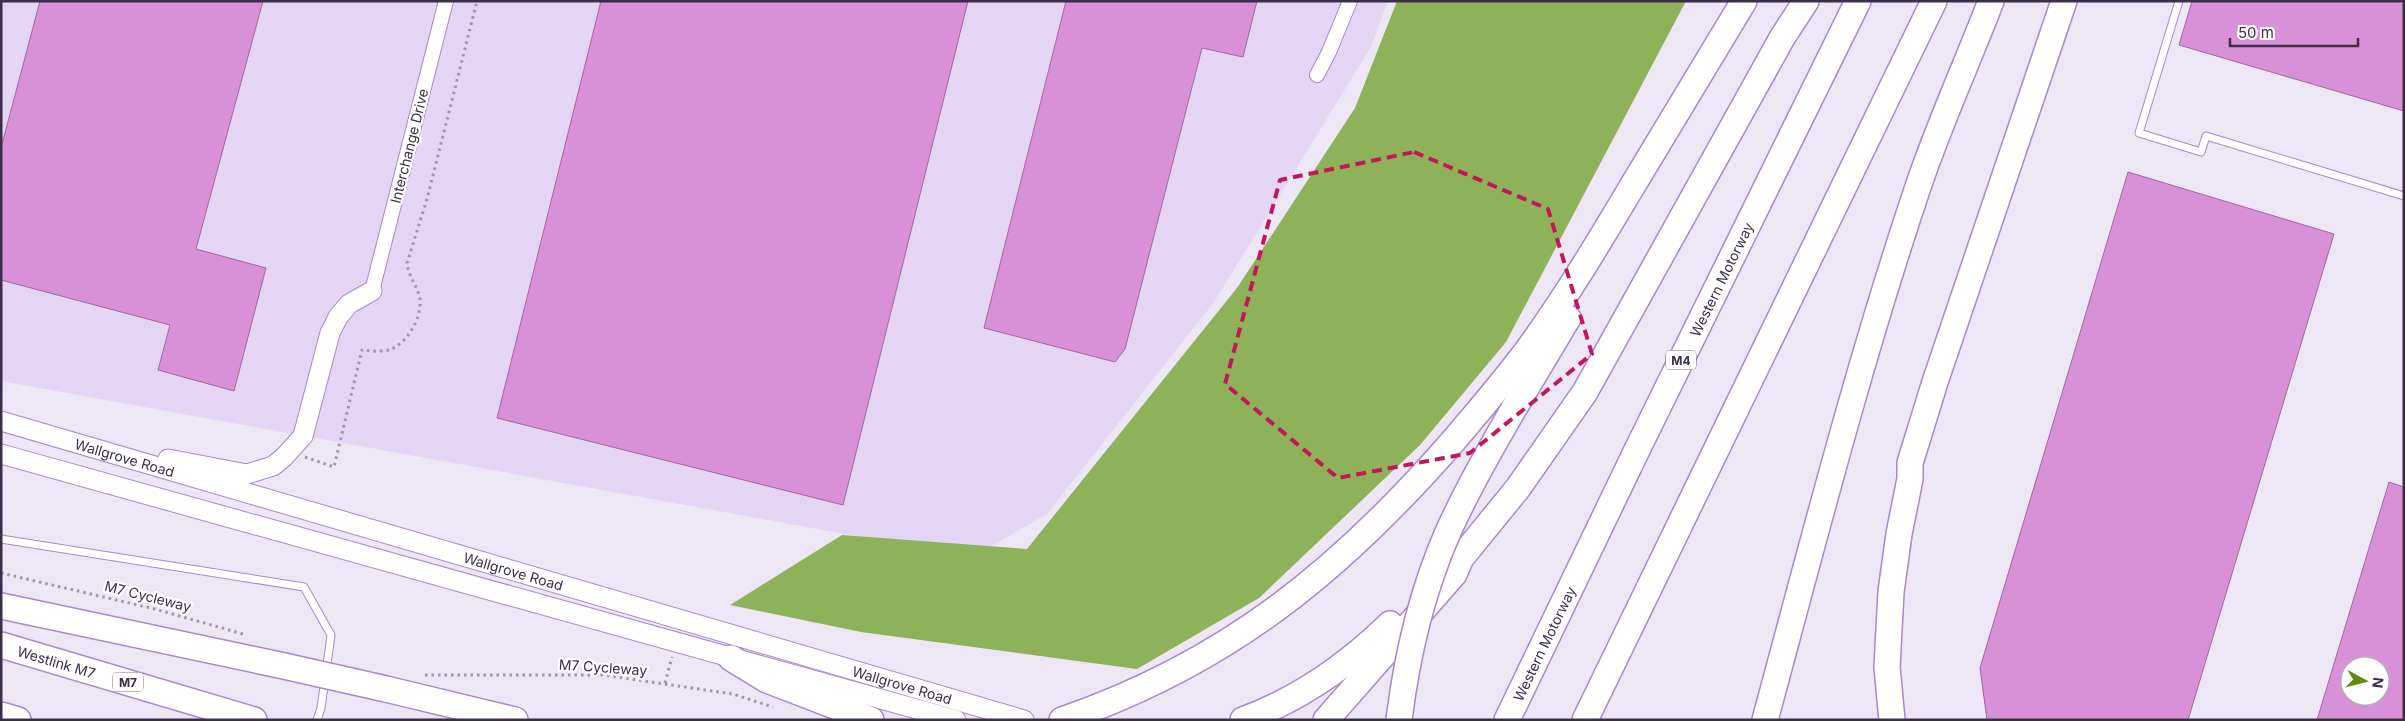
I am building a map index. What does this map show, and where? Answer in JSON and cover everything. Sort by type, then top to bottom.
[{"type":"highway","points":[[1062,720],[1128,695],[1212,653],[1266,618],[1315,580],[1375,525],[1430,467],[1531,345],[1588,260],[1744,1]]},
{"type":"highway","points":[[1399,720],[1407,664],[1424,597],[1435,566],[1464,499],[1513,410],[1761,1]]},
{"type":"highway","points":[[1326,720],[1454,574],[1460,558],[1518,488],[1586,392],[1782,38],[1806,1]]},
{"type":"highway","name":"Western Motorway","points":[[1507,720],[1635,454],[1858,1]]},
{"type":"highway","points":[[1585,720],[1934,1]]},
{"type":"highway","points":[[1771,713],[1834,464],[1889,278],[1921,179],[1991,1]]},
{"type":"highway","points":[[1892,720],[1887,667],[1891,592],[1899,534],[1910,478],[1910,463],[1934,382],[2064,1]]},
{"type":"highway","points":[[1877,720],[1878,637],[1883,570],[1901,475],[1910,463]]},
{"type":"highway","points":[[1243,720],[1273,709],[1296,697],[1345,664],[1408,606],[1448,563],[1460,558]]},
{"type":"highway","points":[[1,606],[284,666],[515,720]]},
{"type":"highway","name":"Westlink M7","points":[[1,645],[254,720]]},
{"type":"highway","points":[[730,658],[767,680],[871,720]]},
{"type":"highway","points":[[1,715],[18,720]]},
{"type":"main road","points":[[59,439],[247,474],[272,466],[295,447],[303,436],[330,332],[338,316],[348,304],[372,291]]},
{"type":"main road","name":"Wallgrove Road","points":[[1,421],[1024,720]]},
{"type":"main road","name":"Wallgrove Road","points":[[1,454],[956,720]]},
{"type":"street","name":"Interchange Drive","points":[[372,291],[446,1]]},
{"type":"street","points":[[1317,75],[1329,52],[1350,1]]},
{"type":"lane","points":[[2179,1],[2139,133],[2201,152],[2206,136],[2404,196]]},
{"type":"lane","points":[[1,539],[304,587],[331,635],[321,708],[317,720]]},
{"type":"path","points":[[308,458],[334,467],[362,350],[389,350],[398,345],[408,336],[419,313],[420,299],[407,263],[427,199],[477,1]]},
{"type":"path","name":"M7 Cycleway","points":[[1,573],[155,609],[219,626],[250,637]]},
{"type":"path","points":[[665,683],[676,642]]},
{"type":"path","name":"M7 Cycleway","points":[[418,674],[603,675],[733,694],[775,708]]},
{"type":"highlighted area","points":[[1414,152],[1548,209],[1592,354],[1470,453],[1338,478],[1225,384],[1280,180]]},
{"type":"shaded area","points":[[1,1],[1388,1],[1371,47],[1214,302],[1047,514],[972,557],[1,381]]},
{"type":"green space","points":[[1397,1],[1686,1],[1506,342],[1420,445],[1259,598],[1137,669],[861,632],[730,605],[842,535],[1027,549],[1237,288],[1355,108]]},
{"type":"building","points":[[40,1],[263,1],[196,249],[266,268],[234,391],[158,370],[170,325],[1,280],[1,148]]},
{"type":"building","points":[[601,1],[968,1],[843,505],[497,418]]},
{"type":"building","points":[[1066,1],[1257,1],[1243,57],[1202,48],[1125,349],[1115,362],[984,328]]},
{"type":"building","points":[[2192,1],[2404,1],[2404,111],[2179,45]]},
{"type":"building","points":[[2128,172],[2334,234],[2188,720],[1987,720],[1980,668]]},
{"type":"building","points":[[2389,482],[2404,487],[2404,720],[2317,720]]}]
